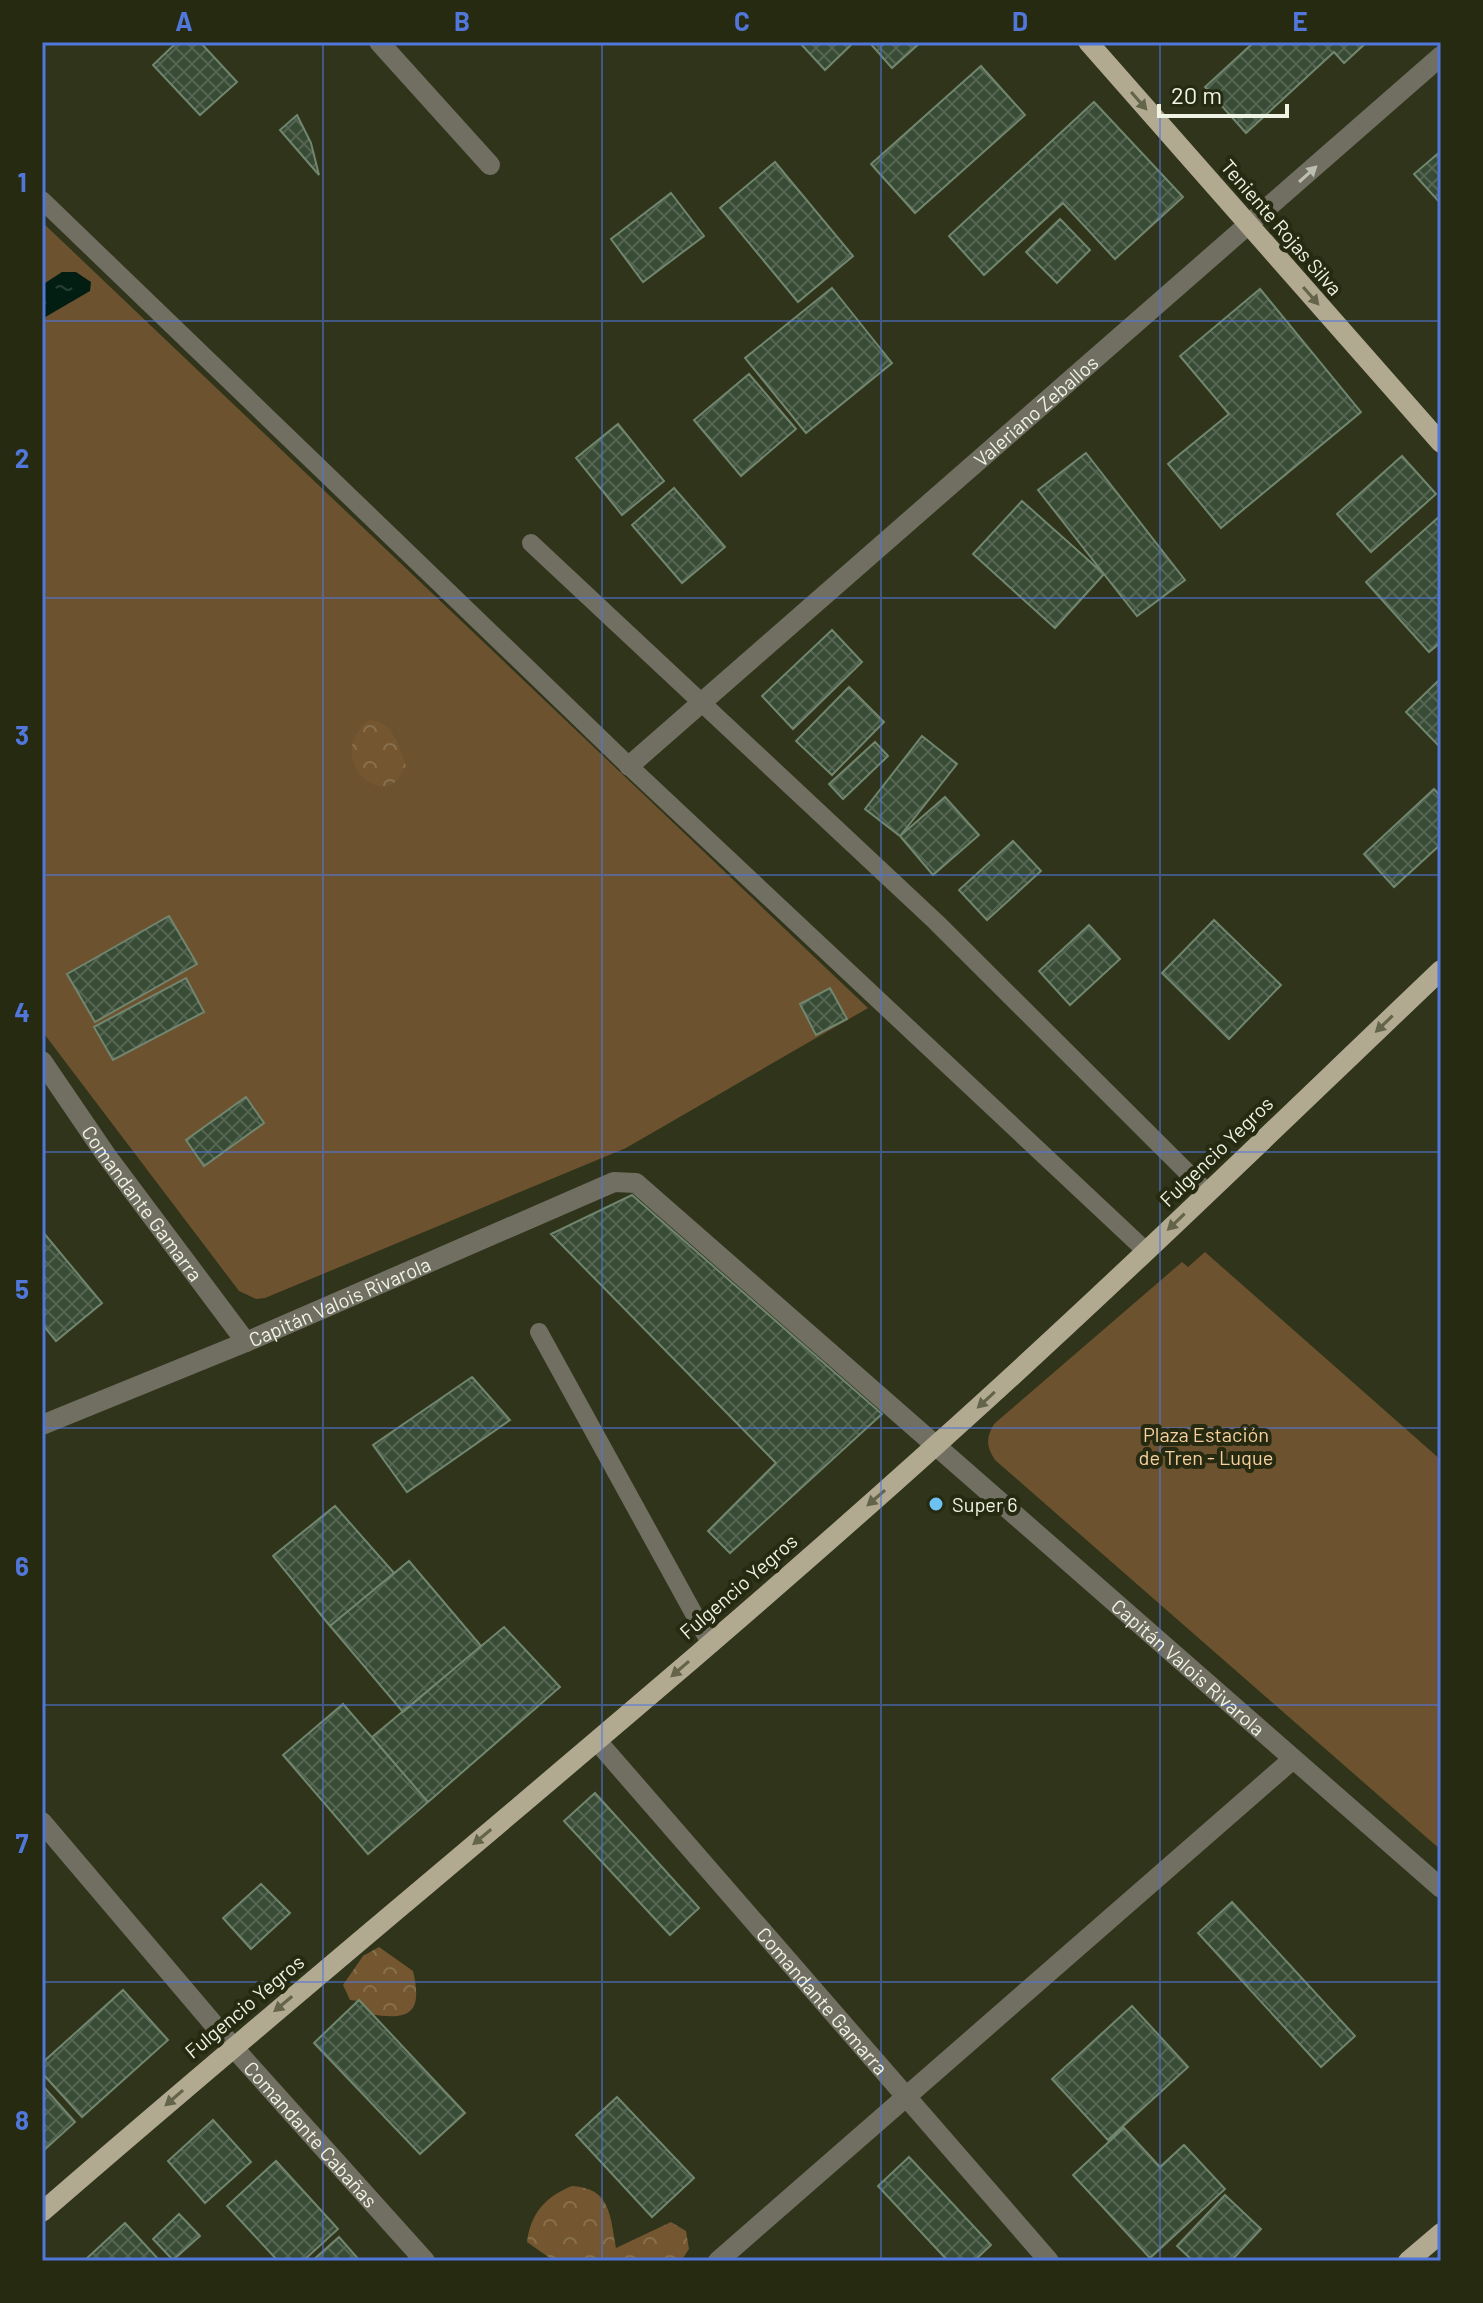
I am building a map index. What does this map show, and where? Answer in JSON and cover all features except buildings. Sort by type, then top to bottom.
[{"type":"main road","name":"Teniente Rojas Silva","points":[[1088,42],[1441,443]]},
{"type":"main road","name":"Fulgencio Yegros","points":[[42,2212],[597,1741],[935,1447],[1441,970]]},
{"type":"main road","points":[[1408,2261],[1441,2233]]},
{"type":"street","points":[[379,42],[490,165]]},
{"type":"street","name":"Valeriano Zeballos","points":[[629,766],[1441,56]]},
{"type":"street","name":"Comandante Gamarra","points":[[42,1061],[106,1155],[246,1342]]},
{"type":"street","name":"Capitán Valois Rivarola","points":[[42,1425],[246,1342],[614,1182],[636,1183],[1441,1888]]},
{"type":"street","name":"Comandante Gamarra","points":[[597,1741],[1049,2261]]},
{"type":"street","points":[[718,2261],[1293,1759]]},
{"type":"street","name":"Comandante Cabañas","points":[[42,1822],[233,2047],[425,2261]]},
{"type":"lane","points":[[42,200],[629,766],[1146,1251]]},
{"type":"lane","points":[[531,543],[936,922],[1207,1192]]},
{"type":"lane","points":[[539,1332],[710,1643]]},
{"type":"green space","points":[[42,222],[868,1008],[626,1148],[265,1298],[256,1299],[239,1291],[42,1031]]},
{"type":"green space","points":[[369,720],[390,730],[406,766],[395,782],[385,786],[374,785],[365,779],[352,758],[352,745],[357,732]]},
{"type":"green space","name":"Plaza Estación de Tren - Luque","points":[[1205,1252],[1441,1460],[1441,1850],[995,1460],[990,1450],[988,1438],[994,1424],[1182,1262],[1188,1267]]},
{"type":"green space","points":[[379,1947],[413,1971],[416,1996],[414,2005],[404,2015],[370,2014],[358,2001],[350,2000],[343,1985],[363,1956]]},
{"type":"green space","points":[[572,2186],[585,2188],[601,2198],[610,2215],[616,2248],[671,2222],[686,2231],[689,2249],[681,2261],[554,2261],[527,2242],[529,2232],[541,2207],[554,2195]]},
{"type":"water","points":[[62,272],[76,272],[91,282],[90,291],[42,319],[42,285]]},
{"type":"place","name":"Super 6","points":[[936,1504]]}]
